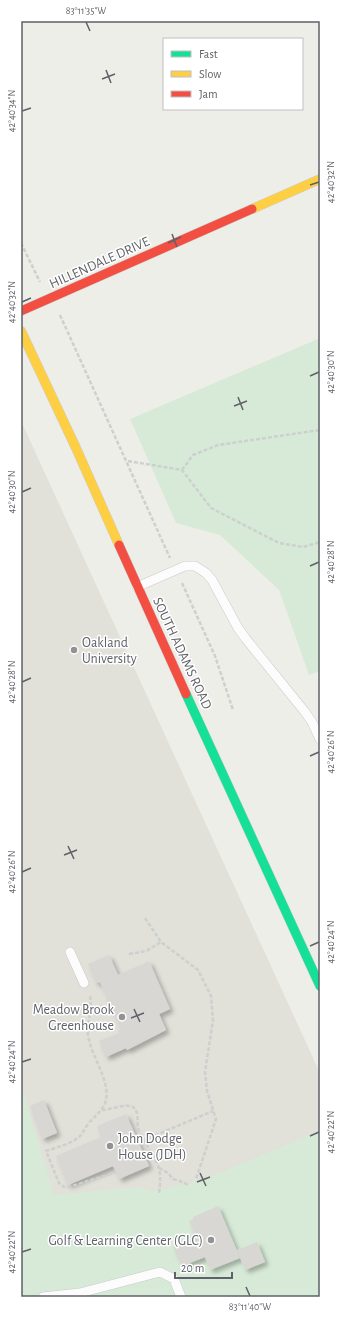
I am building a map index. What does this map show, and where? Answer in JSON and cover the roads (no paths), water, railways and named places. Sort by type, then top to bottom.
[{"type":"main road","name":"HILLENDALE DRIVE","points":[[21,312],[320,179]]},
{"type":"main road","name":"SOUTH ADAMS ROAD","points":[[21,331],[76,448],[137,587],[320,986]]},
{"type":"lane","points":[[137,587],[185,566],[194,566],[206,573],[212,580],[246,640],[305,712],[312,722],[320,739]]},
{"type":"lane","points":[[70,952],[84,983]]},
{"type":"lane","points":[[45,1297],[80,1294],[160,1272],[174,1279],[181,1297]]},
{"type":"place","name":"Oakland University","points":[[74,650]]},
{"type":"place","name":"Meadow Brook Greenhouse","points":[[122,1017]]},
{"type":"place","name":"John Dodge House (JDH)","points":[[110,1146]]},
{"type":"place","name":"Golf & Learning Center (GLC)","points":[[211,1240]]}]
